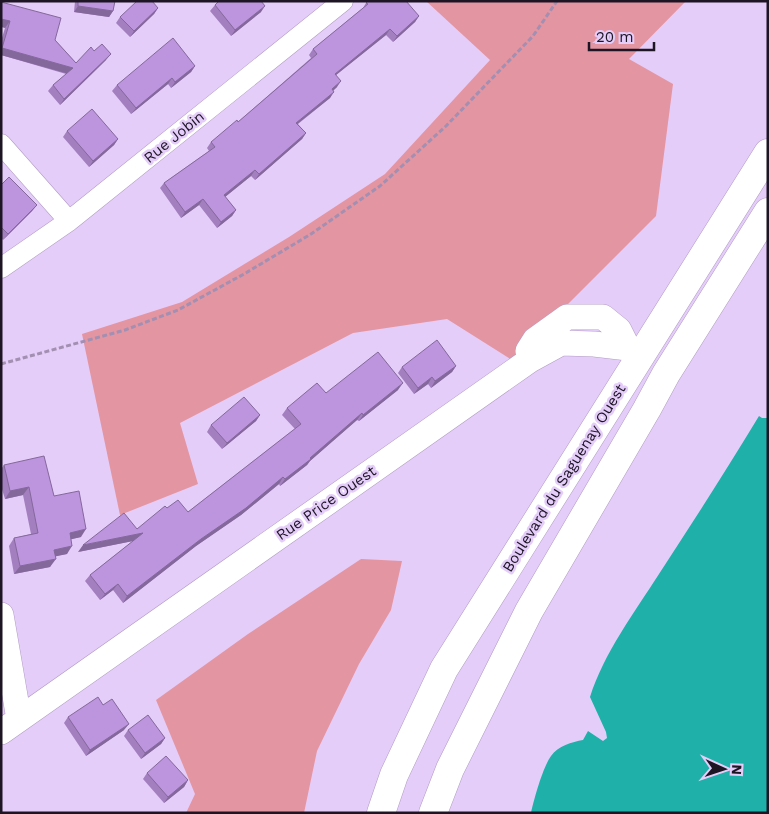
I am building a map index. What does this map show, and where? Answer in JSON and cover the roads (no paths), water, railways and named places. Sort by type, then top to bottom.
[{"type":"main road","name":"Boulevard du Saguenay Ouest","points":[[381,813],[394,775],[444,669],[634,353],[768,153]]},
{"type":"main road","points":[[433,813],[450,769],[529,611],[647,410],[666,374],[768,212]]},
{"type":"main road","points":[[634,353],[666,374]]},
{"type":"street","name":"Rue Jobin","points":[[1,268],[69,221],[343,1]]},
{"type":"street","points":[[1,144],[69,221]]},
{"type":"street","name":"Rue Price Ouest","points":[[10,725],[514,372],[536,340],[567,317],[603,317],[619,330],[634,353]]},
{"type":"street","points":[[1,615],[10,725]]}]
